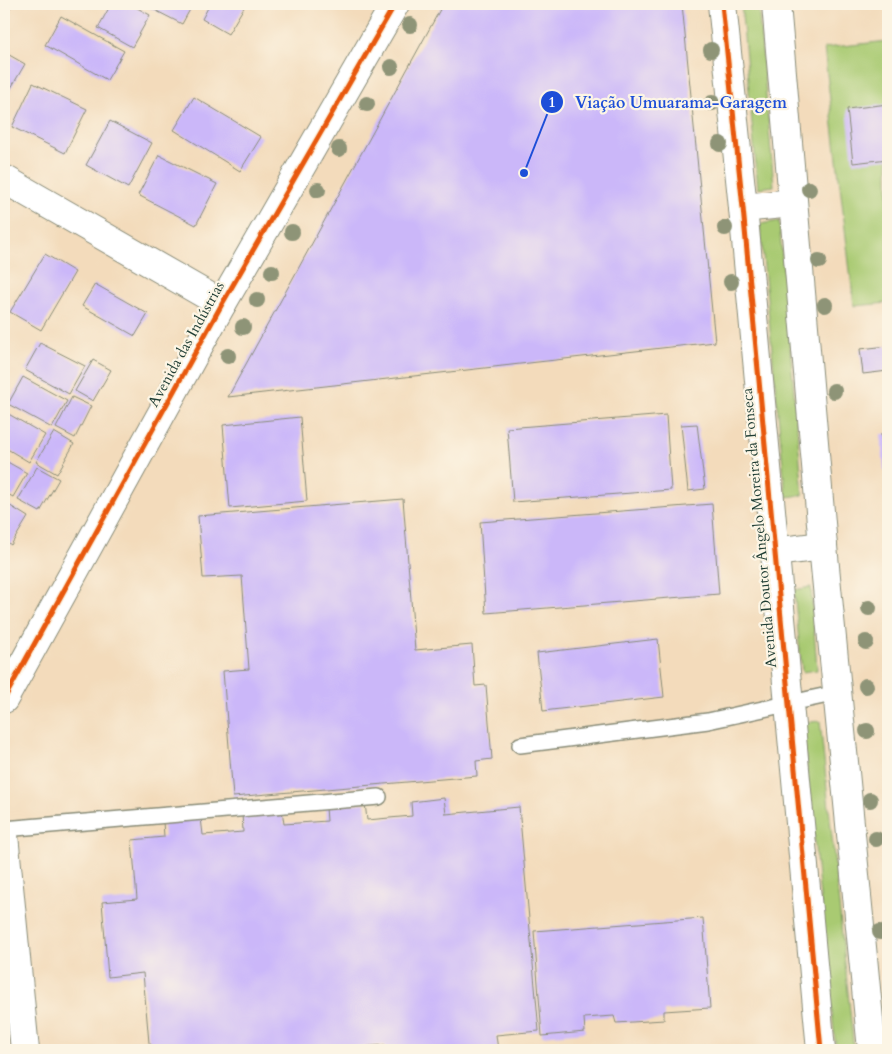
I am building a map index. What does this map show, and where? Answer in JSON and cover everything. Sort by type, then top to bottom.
[{"type":"street","name":"Avenida das Indústrias","points":[[4,699],[222,304],[395,4]]},
{"type":"street","name":"Avenida Doutor Ângelo Moreira da Fonseca","points":[[722,4],[744,208],[821,1050]]},
{"type":"street","points":[[776,4],[836,693],[872,1050]]},
{"type":"street","points":[[4,179],[222,304]]},
{"type":"street","points":[[744,208],[793,203]]},
{"type":"street","points":[[774,552],[823,546]]},
{"type":"street","points":[[4,834],[25,1050]]},
{"type":"lane","points":[[520,746],[708,721],[836,693]]},
{"type":"lane","points":[[4,829],[378,797]]},
{"type":"green space","points":[[741,4],[758,4],[774,186],[758,188]]},
{"type":"green space","points":[[888,41],[888,303],[854,306],[824,48]]},
{"type":"green space","points":[[779,221],[803,495],[786,497],[760,224]]},
{"type":"green space","points":[[811,587],[817,670],[802,672],[794,590]]},
{"type":"green space","points":[[820,721],[854,1050],[836,1050],[802,723]]},
{"type":"building","points":[[4,4],[13,4],[4,18]]},
{"type":"building","points":[[111,4],[130,4],[150,15],[132,47],[98,28]]},
{"type":"building","points":[[143,4],[193,4],[182,24]]},
{"type":"building","points":[[210,4],[246,4],[228,34],[202,19]]},
{"type":"building","points":[[443,4],[682,4],[715,342],[228,397]]},
{"type":"building","points":[[61,16],[124,51],[107,80],[45,45]]},
{"type":"building","points":[[4,52],[25,64],[4,100]]},
{"type":"building","points":[[33,83],[87,109],[65,153],[12,127]]},
{"type":"building","points":[[194,97],[261,137],[240,171],[174,130]]},
{"type":"building","points":[[888,104],[888,159],[853,163],[847,109]]},
{"type":"building","points":[[110,121],[152,143],[128,188],[86,165]]},
{"type":"building","points":[[159,155],[217,184],[196,225],[138,195]]},
{"type":"building","points":[[45,254],[75,272],[41,330],[10,312]]},
{"type":"building","points":[[95,284],[148,314],[135,336],[82,306]]},
{"type":"building","points":[[40,343],[85,366],[69,394],[25,370]]},
{"type":"building","points":[[888,346],[888,371],[863,374],[860,349]]},
{"type":"building","points":[[93,360],[111,370],[93,401],[75,391]]},
{"type":"building","points":[[23,377],[67,401],[52,428],[8,404]]},
{"type":"building","points":[[72,397],[91,406],[75,438],[56,428]]},
{"type":"building","points":[[5,412],[45,435],[29,462],[4,447]]},
{"type":"building","points":[[666,415],[671,490],[513,502],[507,428]]},
{"type":"building","points":[[300,417],[307,501],[230,508],[223,425]]},
{"type":"building","points":[[697,424],[705,489],[688,491],[681,425]]},
{"type":"building","points":[[54,432],[74,444],[57,474],[36,462]]},
{"type":"building","points":[[881,434],[888,434],[888,470],[884,470]]},
{"type":"building","points":[[4,460],[27,473],[13,497],[4,492]]},
{"type":"building","points":[[37,467],[59,479],[40,512],[18,500]]},
{"type":"building","points":[[403,499],[415,650],[472,645],[475,686],[486,685],[492,759],[476,761],[477,776],[233,797],[223,671],[249,669],[242,576],[203,578],[198,516]]},
{"type":"building","points":[[4,502],[28,517],[11,545],[4,540]]},
{"type":"building","points":[[712,504],[719,594],[486,613],[480,522]]},
{"type":"building","points":[[658,639],[664,697],[543,711],[537,653]]},
{"type":"building","points":[[444,798],[446,814],[519,807],[539,1031],[496,1035],[498,1050],[385,1050],[385,1045],[326,1050],[158,1050],[149,1043],[143,973],[108,977],[102,902],[137,899],[132,840],[164,837],[163,821],[201,818],[203,835],[243,832],[242,813],[282,810],[284,824],[327,821],[326,807],[365,803],[367,820],[412,816],[411,802]]},
{"type":"building","points":[[703,918],[710,1008],[664,1011],[664,1020],[616,1023],[614,1016],[584,1018],[585,1032],[542,1036],[534,931]]},
{"type":"cycle path","points":[[4,699],[222,304],[395,4]]},
{"type":"cycle path","points":[[722,4],[743,208],[821,1050]]},
{"type":"place","name":"Viação Umuarama-Garagem","points":[[524,173]]}]
